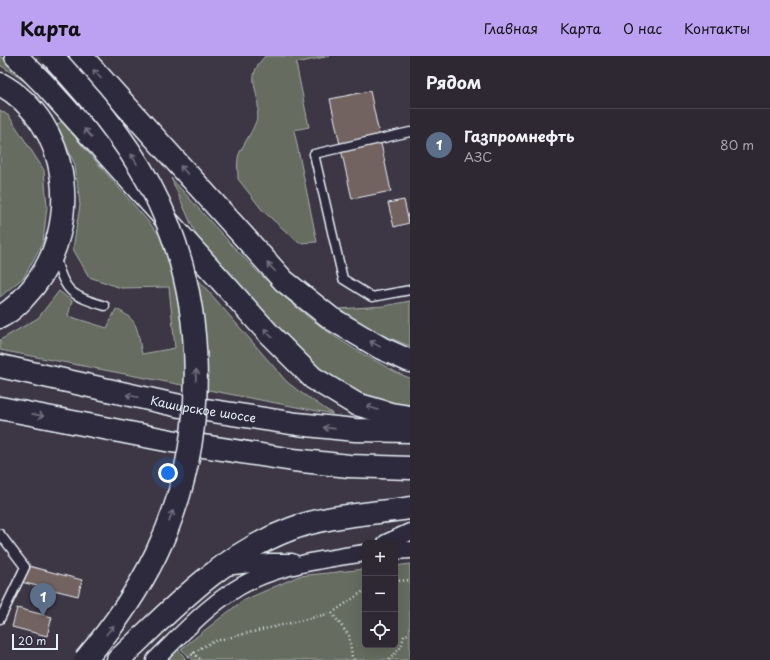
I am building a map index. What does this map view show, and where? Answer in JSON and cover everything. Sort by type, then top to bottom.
[{"type":"main road","points":[[16,56],[44,84],[270,335],[313,378],[356,404],[391,414],[410,417]]},
{"type":"main road","points":[[52,56],[109,120],[128,148],[153,192],[170,230],[184,275],[193,326],[196,369],[194,412],[187,462],[172,515],[157,553],[137,590],[114,625],[85,660]]},
{"type":"main road","points":[[81,56],[284,281],[332,319],[381,348],[410,361]]},
{"type":"main road","points":[[0,84],[12,90],[35,112],[50,134],[59,160],[64,198],[62,221],[54,249],[42,276],[23,300],[0,317]]},
{"type":"main road","name":"Каширское шоссе","points":[[0,366],[180,406],[312,426],[355,430],[410,431]]},
{"type":"main road","points":[[0,408],[171,441],[293,460],[349,466],[410,468]]},
{"type":"main road","points":[[118,660],[181,600],[219,568],[266,540],[292,529],[326,520],[410,508]]},
{"type":"street","points":[[393,540],[410,532]]},
{"type":"street","points":[[398,551],[410,550]]},
{"type":"street","points":[[155,660],[210,608],[249,582],[261,576],[308,562],[362,553]]},
{"type":"street","points":[[219,568],[270,562],[308,562]]},
{"type":"lane","points":[[410,132],[314,154],[342,279],[372,297],[410,290]]},
{"type":"lane","points":[[54,249],[59,270],[68,288],[78,298],[105,306]]},
{"type":"lane","points":[[0,534],[25,567],[0,619]]},
{"type":"path","points":[[398,581],[410,580]]},
{"type":"path","points":[[186,660],[193,653],[215,641],[332,613],[362,592]]},
{"type":"path","points":[[332,613],[349,636],[354,660]]},
{"type":"path","points":[[389,660],[401,647],[404,636],[410,633]]},
{"type":"path","points":[[193,653],[201,660]]},
{"type":"green space","points":[[0,56],[22,73],[33,87],[0,65]]},
{"type":"green space","points":[[265,56],[330,56],[296,63],[309,127],[294,130],[317,242],[299,243],[263,211],[238,179],[239,155],[254,126],[258,110],[254,83],[255,71]]},
{"type":"green space","points":[[0,110],[9,116],[44,170],[47,207],[43,242],[24,277],[0,297]]},
{"type":"green space","points":[[61,121],[287,382],[333,414],[0,350],[0,340],[38,318],[59,291],[72,301],[68,316],[107,328],[116,309],[124,313],[136,327],[142,354],[175,348],[169,287],[121,288],[89,277],[73,249],[80,205],[75,165],[57,125]]},
{"type":"green space","points":[[171,178],[240,254],[288,300],[342,341],[372,359],[410,378],[410,409],[365,397],[321,371],[309,361],[200,244]]},
{"type":"green space","points":[[410,301],[410,346],[380,334],[339,309],[384,306]]},
{"type":"green space","points":[[410,564],[410,660],[193,660],[181,649],[242,601],[299,576],[362,569],[362,648],[398,648],[398,566]]},
{"type":"green space","points":[[178,649],[185,658],[183,660],[166,660]]},
{"type":"building","points":[[370,91],[391,191],[352,199],[330,99]]},
{"type":"building","points":[[404,200],[409,223],[394,227],[388,203]]},
{"type":"building","points":[[21,564],[82,580],[78,596],[17,581]]},
{"type":"building","points":[[17,608],[52,617],[47,636],[12,627]]},
{"type":"place","name":"Газпромнефть","points":[[43,616]]}]
